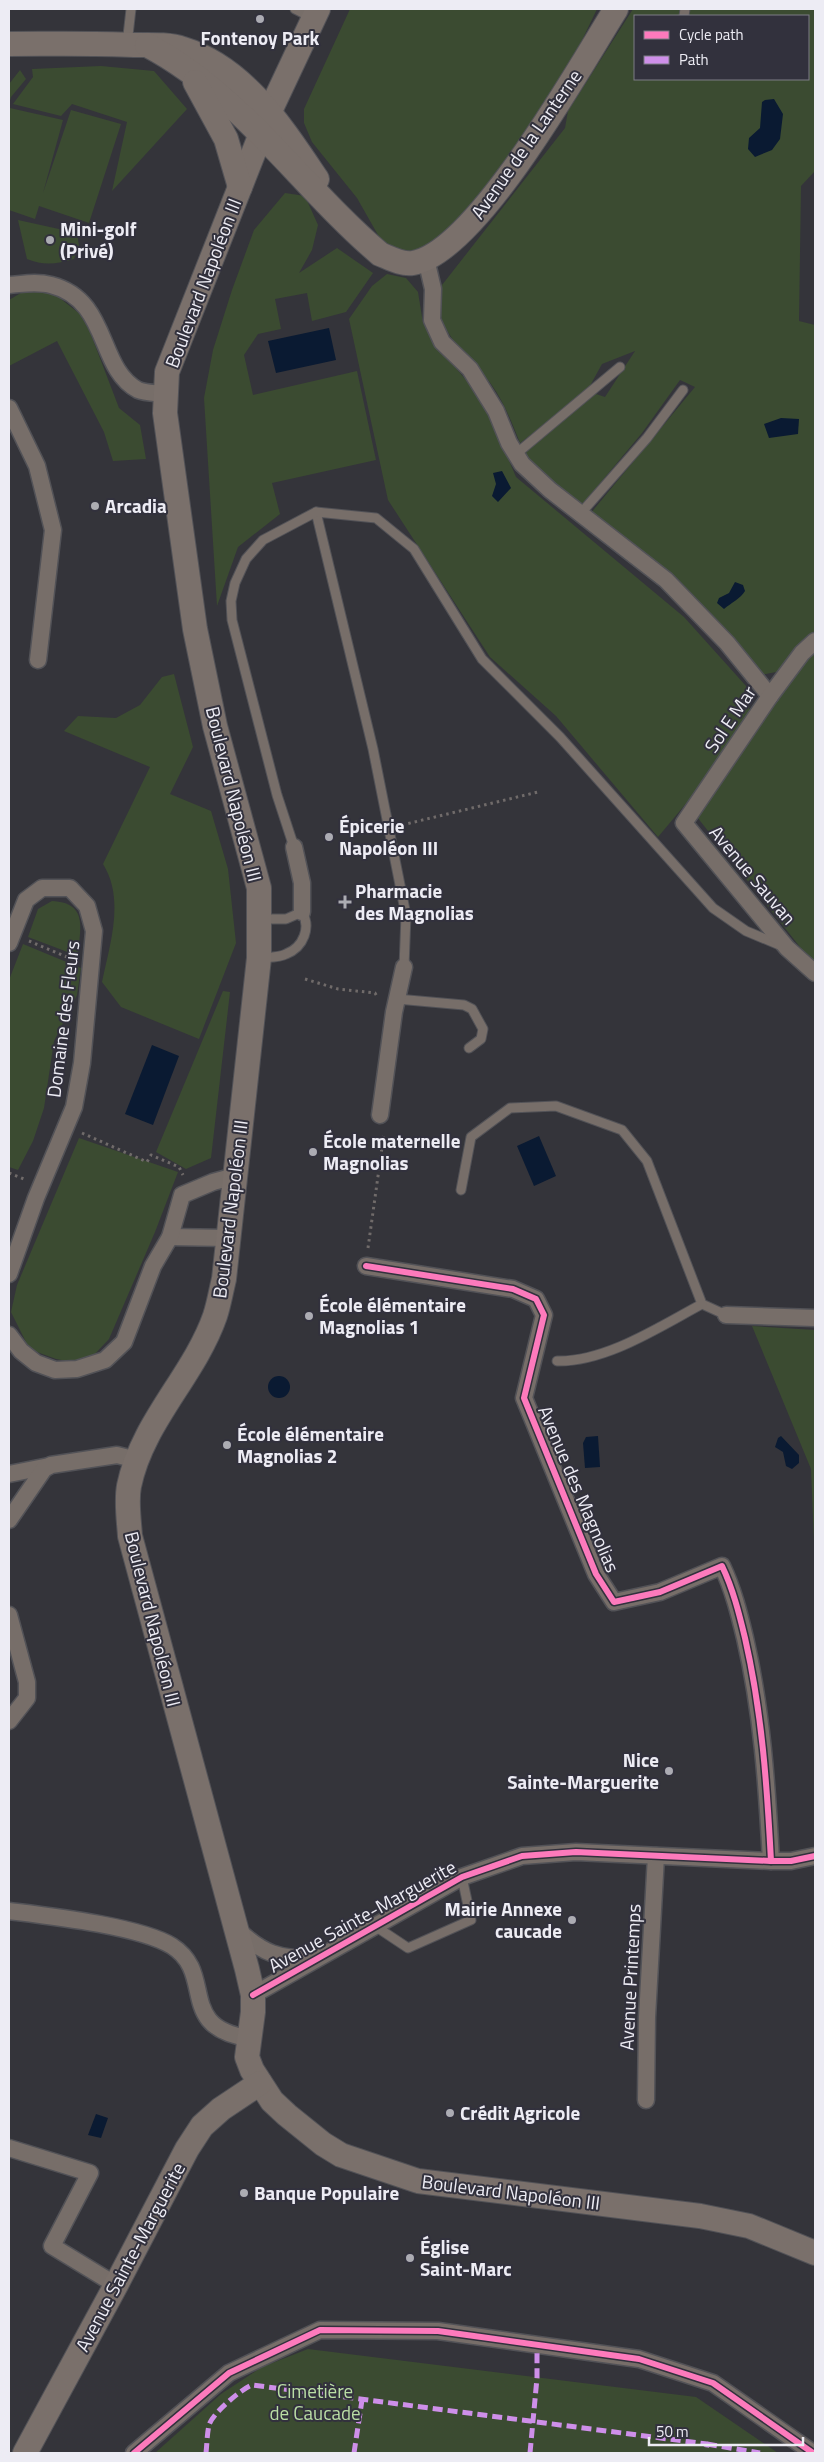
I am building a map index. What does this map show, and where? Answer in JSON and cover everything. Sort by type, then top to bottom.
[{"type":"main road","name":"Avenue de la Lanterne","points":[[137,45],[186,68],[211,87],[261,133],[309,187],[380,254],[394,261],[411,264],[426,259],[446,248],[484,210],[551,113],[616,9]]},
{"type":"main road","name":"Boulevard Napoléon III","points":[[309,12],[167,372],[165,413],[178,516],[196,629],[215,726],[258,888],[260,919],[259,958],[224,1279],[215,1316],[202,1344],[148,1434],[137,1460],[129,1488],[130,1536],[253,1995],[253,2012],[248,2038],[247,2057],[260,2083],[287,2115],[323,2144],[341,2154],[394,2174],[450,2187],[700,2216],[749,2226],[815,2253]]},
{"type":"main road","name":"Avenue de la Lanterne","points":[[9,44],[137,45],[181,48],[200,55],[230,76],[270,111],[345,219]]},
{"type":"main road","points":[[186,68],[226,139],[240,187]]},
{"type":"main road","name":"Avenue Sainte-Marguerite","points":[[25,2453],[116,2286],[187,2149],[202,2126],[221,2109],[260,2083]]},
{"type":"street","points":[[426,259],[432,289],[432,320],[442,342],[470,369],[496,411],[522,464],[550,490],[666,580],[727,643],[770,696]]},
{"type":"street","points":[[9,285],[27,283],[52,285],[82,302],[93,318],[123,378],[140,390],[165,394]]},
{"type":"street","points":[[9,408],[37,466],[53,530],[38,660]]},
{"type":"street","name":"Sol E Mar","points":[[684,823],[770,696],[802,653],[815,642]]},
{"type":"street","name":"Avenue Sauvan","points":[[684,823],[787,948],[815,973]]},
{"type":"street","points":[[294,848],[302,883],[302,912]]},
{"type":"street","name":"Domaine des Fleurs","points":[[9,1274],[36,1198],[74,1107],[82,1062],[94,931],[86,906],[70,888],[42,888],[26,900],[11,939]]},
{"type":"street","points":[[380,1115],[396,1005],[404,967]]},
{"type":"street","points":[[9,1335],[21,1352],[36,1363],[55,1370],[77,1369],[105,1360],[124,1342],[152,1266],[170,1237],[182,1195],[190,1190],[235,1176]]},
{"type":"street","points":[[170,1237],[228,1238]]},
{"type":"street","name":"Avenue des Magnolias","points":[[366,1266],[513,1289],[536,1299],[544,1315],[524,1398],[596,1574],[614,1602],[660,1592],[722,1566],[733,1590],[756,1684],[766,1767],[771,1860]]},
{"type":"street","points":[[726,1315],[815,1318]]},
{"type":"street","points":[[9,1474],[51,1465],[117,1455],[137,1460]]},
{"type":"street","points":[[9,1520],[44,1469],[51,1465]]},
{"type":"street","points":[[9,1614],[27,1682],[27,1698],[9,1721]]},
{"type":"street","name":"Avenue Sainte-Marguerite","points":[[253,1995],[462,1877],[509,1860],[546,1853],[576,1852],[771,1860],[790,1860],[815,1856]]},
{"type":"street","name":"Avenue Printemps","points":[[646,2100],[647,2017],[656,1856]]},
{"type":"street","points":[[9,1911],[142,1934],[172,1946],[190,1968],[206,2018],[225,2033],[248,2038]]},
{"type":"street","name":"Avenue Sainte-Marguerite","points":[[236,1928],[258,1947],[281,1958],[315,1959]]},
{"type":"street","points":[[9,2148],[90,2173],[52,2246],[116,2286]]},
{"type":"street","points":[[134,2453],[229,2373],[320,2330],[438,2331],[639,2359],[713,2383],[813,2453]]},
{"type":"lane","points":[[131,9],[137,45]]},
{"type":"lane","points":[[516,454],[620,367]]},
{"type":"lane","points":[[580,513],[647,438],[683,390]]},
{"type":"lane","points":[[316,512],[373,750],[406,915],[404,967]]},
{"type":"lane","points":[[294,848],[277,795],[232,620],[231,601],[235,583],[246,559],[263,540],[316,512],[376,518],[414,549],[482,659],[560,737],[713,908],[746,931],[787,948]]},
{"type":"lane","points":[[259,958],[286,955],[301,941],[307,930],[307,921],[302,912],[286,919],[260,919]]},
{"type":"lane","points":[[396,1005],[464,1004],[472,1009],[483,1029],[480,1039],[469,1048]]},
{"type":"lane","points":[[461,1190],[471,1137],[510,1108],[556,1106],[622,1130],[647,1161],[702,1304],[726,1315]]},
{"type":"lane","points":[[557,1361],[578,1361],[634,1340],[702,1304]]},
{"type":"lane","points":[[375,1926],[408,1948],[471,1920],[462,1877]]},
{"type":"path","points":[[389,828],[538,792]]},
{"type":"path","points":[[11,939],[90,966]]},
{"type":"path","points":[[306,979],[338,989],[375,993],[385,1010],[396,1005]]},
{"type":"path","points":[[366,1266],[384,1132],[380,1115]]},
{"type":"path","points":[[66,1125],[147,1162],[151,1155],[180,1167],[190,1190]]},
{"type":"green space","points":[[350,9],[597,9],[573,59],[524,141],[444,236],[409,254],[398,252],[382,242],[357,198],[312,142],[304,123],[304,109]]},
{"type":"green space","points":[[633,9],[815,9],[815,171],[801,186],[799,321],[815,325],[815,636],[776,672],[760,675],[590,514],[695,387],[680,380],[642,433],[581,506],[529,465],[526,452],[593,393],[605,397],[635,351],[602,364],[586,393],[520,443],[496,391],[451,337],[445,327],[439,304],[442,285],[565,128],[568,111]]},
{"type":"green space","points":[[101,66],[154,71],[187,109],[112,191],[127,122],[72,104],[61,116],[13,104],[33,77],[32,69]]},
{"type":"green space","points":[[20,70],[26,79],[11,97],[9,104],[9,84]]},
{"type":"green space","points":[[10,108],[63,120],[43,193],[71,110],[121,124],[89,223],[39,206],[35,219],[9,210]]},
{"type":"green space","points":[[285,193],[305,196],[318,225],[312,250],[299,273],[337,248],[373,273],[346,312],[312,321],[307,293],[275,299],[281,329],[258,334],[244,355],[253,395],[357,371],[376,460],[272,483],[280,514],[238,547],[217,606],[204,398],[213,350],[254,230]]},
{"type":"green space","name":"Mini-golf (Privé)","points":[[18,220],[77,233],[79,246],[74,259],[51,264],[27,259]]},
{"type":"green space","points":[[387,274],[406,278],[418,292],[423,323],[433,341],[477,393],[492,421],[516,477],[684,617],[746,686],[750,712],[699,788],[658,837],[556,716],[490,657],[388,500],[349,319],[372,286]]},
{"type":"green space","points":[[31,287],[52,292],[80,314],[90,332],[119,408],[140,425],[146,459],[113,461],[104,432],[57,341],[9,366],[9,300]]},
{"type":"green space","points":[[815,647],[815,966],[697,817],[806,656]]},
{"type":"green space","points":[[174,674],[193,747],[170,794],[211,811],[228,869],[236,943],[199,1039],[121,1007],[102,982],[114,922],[113,892],[110,878],[103,864],[150,767],[64,731],[78,716],[116,718],[140,705],[162,677]]},
{"type":"green space","points":[[52,901],[64,903],[77,912],[80,919],[78,956],[28,937],[38,909]]},
{"type":"green space","points":[[23,944],[81,968],[77,995],[54,1041],[44,1108],[33,1141],[18,1170],[9,1167],[9,980]]},
{"type":"green space","points":[[223,991],[230,992],[211,1158],[186,1169],[156,1152]]},
{"type":"green space","points":[[79,1138],[178,1172],[155,1232],[109,1339],[92,1357],[78,1363],[56,1359],[37,1352],[27,1344],[11,1312],[17,1285]]},
{"type":"green space","points":[[752,1326],[815,1330],[815,1566],[811,1469]]},
{"type":"green space","name":"Cimetière de Caucade","points":[[308,2349],[696,2397],[778,2453],[155,2453],[221,2394],[262,2367]]},
{"type":"water","points":[[774,99],[783,114],[780,139],[772,150],[755,157],[748,149],[749,138],[760,128],[762,102]]},
{"type":"water","points":[[329,328],[336,360],[276,373],[268,341]]},
{"type":"water","points":[[781,418],[799,419],[798,434],[769,438],[764,424]]},
{"type":"water","points":[[502,471],[511,488],[498,502],[492,496],[496,484],[493,473]]},
{"type":"water","points":[[735,582],[743,585],[745,591],[724,609],[717,603],[719,598],[729,593]]},
{"type":"water","points":[[152,1045],[179,1056],[153,1125],[125,1114]]},
{"type":"water","points":[[539,1136],[556,1176],[534,1186],[517,1146]]},
{"type":"water","points":[[279,1376],[287,1379],[290,1387],[287,1395],[279,1398],[271,1395],[268,1387],[271,1379]]},
{"type":"water","points":[[598,1436],[600,1467],[585,1468],[583,1443],[586,1437]]},
{"type":"water","points":[[781,1436],[799,1455],[799,1463],[792,1469],[786,1466],[783,1452],[775,1447],[778,1438]]},
{"type":"water","points":[[96,2114],[108,2118],[101,2138],[88,2135]]},
{"type":"marked path","points":[[530,2453],[537,2378],[537,2346]]},
{"type":"marked path","points":[[206,2453],[208,2428],[211,2420],[228,2402],[252,2385],[707,2444],[706,2453]]},
{"type":"marked path","points":[[354,2453],[362,2400]]},
{"type":"marked path","points":[[707,2444],[760,2453]]},
{"type":"cycle path","points":[[366,1266],[513,1289],[536,1299],[544,1315],[524,1398],[596,1574],[614,1602],[660,1592],[722,1566],[733,1592],[756,1693],[771,1861]]},
{"type":"cycle path","points":[[253,1995],[462,1877],[522,1856],[576,1852],[771,1861],[791,1861],[815,1856]]},
{"type":"cycle path","points":[[134,2453],[229,2373],[320,2330],[438,2331],[639,2359],[713,2383],[813,2453]]},
{"type":"place","name":"Fontenoy Park","points":[[260,19]]},
{"type":"place","name":"Mini-golf (Privé)","points":[[50,240]]},
{"type":"place","name":"Arcadia","points":[[95,506]]},
{"type":"place","name":"Épicerie Napoléon III","points":[[329,837]]},
{"type":"place","name":"Pharmacie des Magnolias","points":[[345,902]]},
{"type":"place","name":"École maternelle Magnolias","points":[[313,1152]]},
{"type":"place","name":"École élémentaire Magnolias 1","points":[[309,1316]]},
{"type":"place","name":"École élémentaire Magnolias 2","points":[[227,1445]]},
{"type":"place","name":"Nice Sainte-Marguerite","points":[[669,1771]]},
{"type":"place","name":"Mairie Annexe caucade","points":[[572,1920]]},
{"type":"place","name":"Crédit Agricole","points":[[450,2113]]},
{"type":"place","name":"Banque Populaire","points":[[244,2193]]},
{"type":"place","name":"Église Saint-Marc","points":[[410,2258]]}]
